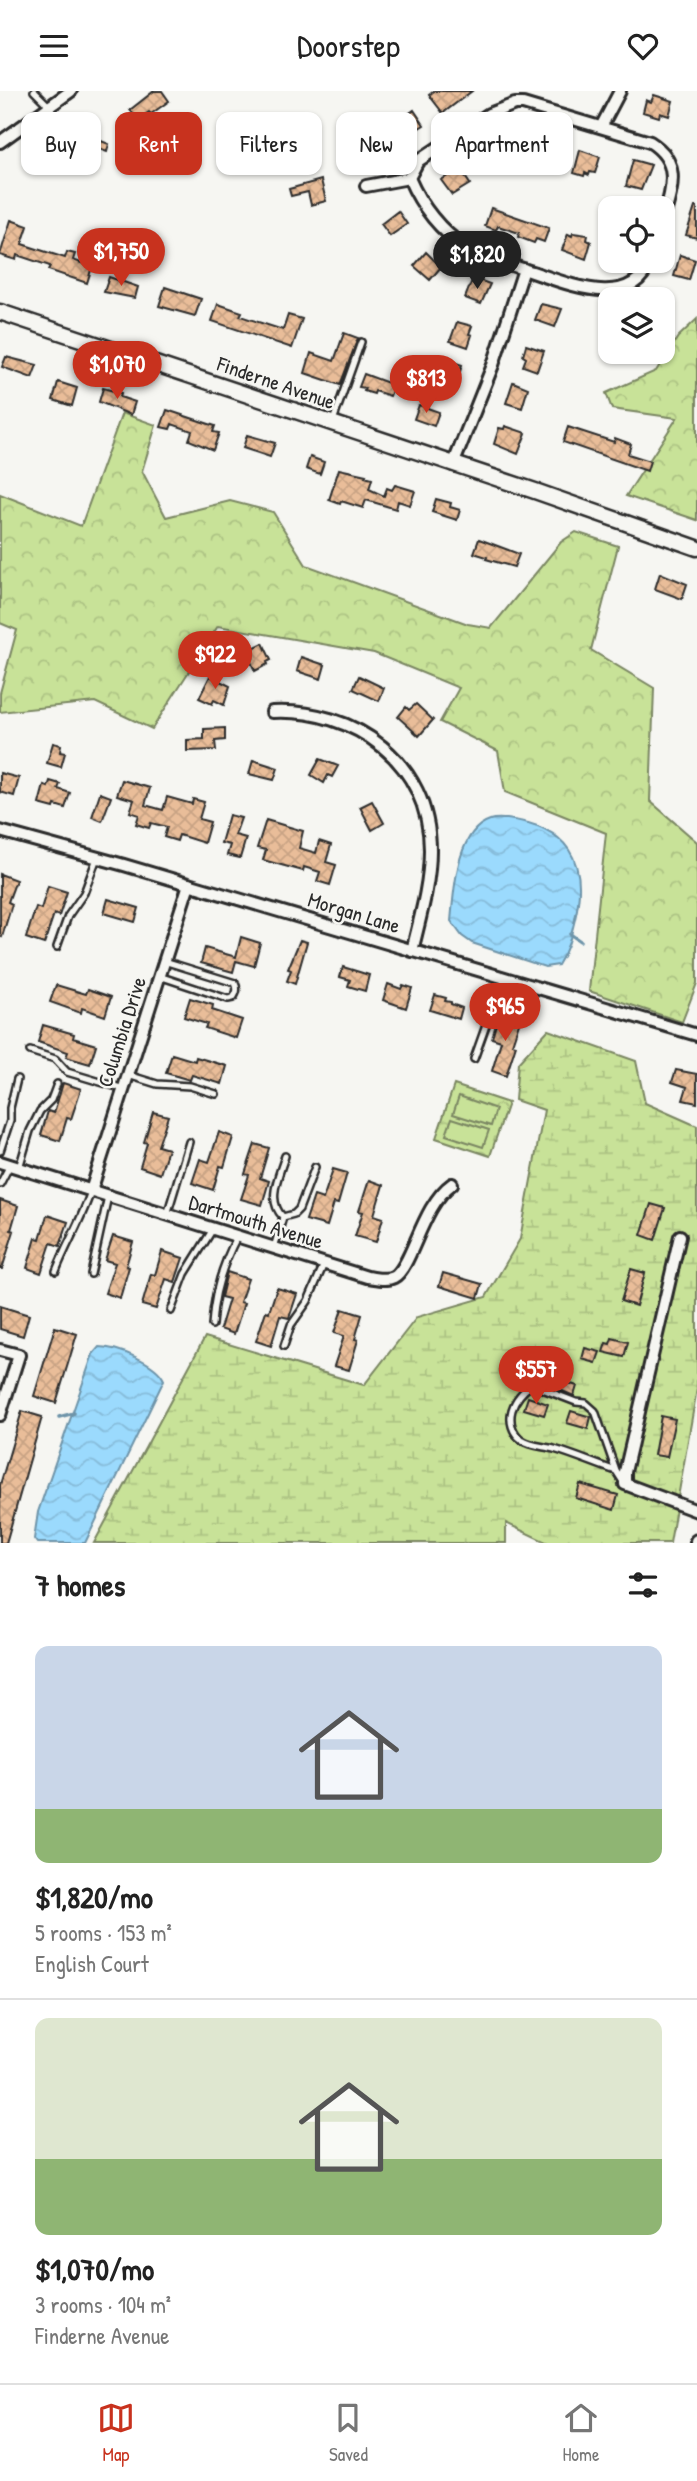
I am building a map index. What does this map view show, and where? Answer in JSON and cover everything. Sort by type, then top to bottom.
[{"type":"main road","name":"Finderne Avenue","points":[[0,312],[697,548]]},
{"type":"street","points":[[0,142],[71,91]]},
{"type":"street","points":[[601,127],[620,91]]},
{"type":"street","points":[[409,178],[418,162],[489,114],[515,104],[650,142],[669,158],[672,181],[669,196]]},
{"type":"street","points":[[366,186],[409,178]]},
{"type":"street","points":[[409,178],[414,191],[443,230],[477,254],[589,290],[613,291],[632,283],[644,273]]},
{"type":"street","points":[[453,465],[493,365],[524,269]]},
{"type":"street","points":[[272,712],[320,715],[352,725],[381,746],[407,773],[421,800],[430,849],[425,893],[412,951]]},
{"type":"street","name":"Morgan Lane","points":[[0,831],[189,884],[697,1035]]},
{"type":"street","name":"Columbia Drive","points":[[92,1191],[189,884]]},
{"type":"street","name":"Dartmouth Avenue","points":[[10,1165],[324,1264],[367,1277],[385,1279],[397,1275],[402,1269],[434,1200],[452,1184]]},
{"type":"street","points":[[680,1236],[625,1472],[625,1484],[697,1511]]},
{"type":"street","points":[[0,1350],[19,1355],[0,1415]]},
{"type":"lane","points":[[33,91],[49,106]]},
{"type":"lane","points":[[332,424],[361,342]]},
{"type":"lane","points":[[57,947],[68,916],[84,893],[97,858]]},
{"type":"lane","points":[[159,977],[228,999],[236,994],[235,983],[164,961]]},
{"type":"lane","points":[[474,1059],[495,1000],[506,978]]},
{"type":"lane","points":[[30,1051],[55,1059],[67,1072],[124,1089]]},
{"type":"lane","points":[[128,1075],[157,1084],[190,1086],[216,1094]]},
{"type":"lane","points":[[0,1151],[10,1121],[10,1108],[17,1079]]},
{"type":"lane","points":[[0,1184],[40,1111],[51,1100],[57,1084]]},
{"type":"lane","points":[[167,1215],[188,1142]]},
{"type":"lane","points":[[283,1217],[274,1204],[274,1195],[285,1156]]},
{"type":"lane","points":[[283,1217],[294,1214],[299,1209],[315,1167]]},
{"type":"lane","points":[[56,1271],[92,1191]]},
{"type":"lane","points":[[91,1274],[108,1196]]},
{"type":"lane","points":[[274,1248],[283,1217]]},
{"type":"lane","points":[[171,1311],[185,1274],[212,1229]]},
{"type":"lane","points":[[212,1325],[214,1294],[226,1258],[237,1237]]},
{"type":"lane","points":[[284,1346],[291,1325],[308,1301],[324,1264]]},
{"type":"lane","points":[[616,1471],[578,1456],[523,1441],[513,1431],[512,1421],[512,1410],[519,1397],[533,1385],[576,1402],[586,1403],[595,1411],[616,1471],[625,1484]]},
{"type":"green space","points":[[697,319],[697,520],[626,496],[677,418],[612,409],[606,393],[656,371],[661,364],[675,364],[675,342]]},
{"type":"green space","points":[[122,413],[156,425],[142,471],[166,517],[230,501],[273,512],[306,565],[468,624],[491,628],[561,542],[576,532],[618,546],[591,650],[654,688],[650,801],[697,842],[697,983],[682,1022],[589,991],[606,833],[505,792],[498,751],[440,722],[459,688],[374,653],[218,626],[152,729],[95,702],[0,712],[0,693],[17,630],[0,623],[0,494],[81,526]]},
{"type":"green space","points":[[548,1030],[636,1061],[645,1103],[697,1126],[697,1389],[670,1543],[548,1543],[506,1523],[506,1543],[94,1543],[205,1337],[364,1385],[417,1317],[486,1297],[520,1239],[544,1110],[515,1100],[518,1063]]},
{"type":"green space","points":[[454,1085],[508,1103],[490,1156],[436,1138]]},
{"type":"green space","points":[[459,1096],[496,1109],[491,1126],[453,1114]]},
{"type":"green space","points":[[452,1118],[489,1130],[483,1147],[446,1135]]},
{"type":"water","points":[[507,819],[545,829],[559,838],[569,849],[575,863],[579,879],[579,898],[571,937],[558,965],[545,967],[472,943],[462,936],[451,921],[459,863],[470,836],[479,826],[490,820]]},
{"type":"water","points":[[99,1347],[136,1357],[153,1368],[164,1380],[85,1543],[37,1543],[34,1539],[38,1512],[93,1354]]},
{"type":"building","points":[[154,91],[162,91],[169,101],[154,112],[130,110]]},
{"type":"building","points":[[434,91],[472,91],[444,112],[429,95]]},
{"type":"building","points":[[654,95],[673,101],[669,116],[660,113],[659,117],[643,112],[646,100],[651,102]]},
{"type":"building","points":[[417,114],[424,125],[417,129]]},
{"type":"building","points":[[101,141],[109,144],[107,152],[101,150]]},
{"type":"building","points":[[580,150],[600,157],[595,173],[585,173],[584,176],[574,173]]},
{"type":"building","points":[[633,160],[651,165],[641,190],[626,186]]},
{"type":"building","points":[[450,175],[464,175],[470,184],[452,195],[441,180]]},
{"type":"building","points":[[321,180],[326,201],[311,205],[308,192],[291,196],[289,189]]},
{"type":"building","points":[[697,207],[697,238],[686,235]]},
{"type":"building","points":[[491,208],[549,228],[544,242],[536,239],[534,243],[518,237],[519,233],[498,226],[496,230],[485,226]]},
{"type":"building","points":[[398,211],[407,224],[390,236],[381,224]]},
{"type":"building","points":[[11,220],[28,226],[22,244],[65,258],[67,252],[75,254],[73,260],[92,267],[87,283],[48,270],[50,266],[17,255],[16,260],[0,255]]},
{"type":"building","points":[[573,233],[588,235],[587,240],[591,242],[586,259],[562,250],[568,234],[572,236]]},
{"type":"building","points":[[426,252],[441,267],[430,280],[414,266]]},
{"type":"building","points":[[680,255],[695,260],[689,280],[674,276]]},
{"type":"building","points":[[109,277],[138,287],[135,298],[104,292]]},
{"type":"building","points":[[473,278],[490,284],[481,304],[465,298]]},
{"type":"building","points":[[165,287],[201,299],[195,316],[159,306]]},
{"type":"building","points":[[218,304],[242,312],[240,316],[283,330],[288,315],[302,319],[292,348],[212,321]]},
{"type":"building","points":[[541,304],[562,309],[555,327],[535,320]]},
{"type":"building","points":[[457,322],[472,326],[468,347],[450,341]]},
{"type":"building","points":[[344,333],[358,338],[340,385],[305,373],[311,353],[334,361]]},
{"type":"building","points":[[526,345],[544,351],[537,371],[523,366]]},
{"type":"building","points":[[6,357],[37,365],[32,378],[2,367]]},
{"type":"building","points":[[447,360],[462,365],[456,385],[441,380]]},
{"type":"building","points":[[364,374],[394,385],[390,396],[375,391],[374,394],[359,387]]},
{"type":"building","points":[[58,382],[77,388],[72,406],[53,400]]},
{"type":"building","points":[[513,382],[528,388],[522,408],[506,403]]},
{"type":"building","points":[[103,388],[121,393],[120,397],[135,402],[131,415],[99,402]]},
{"type":"building","points":[[419,405],[439,412],[434,426],[414,419]]},
{"type":"building","points":[[167,410],[215,426],[213,432],[219,433],[213,450],[189,440],[192,431],[172,424],[170,429],[161,427]]},
{"type":"building","points":[[505,426],[526,433],[518,454],[494,444],[499,428],[504,429]]},
{"type":"building","points":[[568,427],[614,442],[615,438],[631,444],[628,454],[650,461],[647,471],[563,442]]},
{"type":"building","points":[[247,435],[275,443],[270,457],[243,448]]},
{"type":"building","points":[[310,457],[324,462],[320,474],[306,469]]},
{"type":"building","points":[[339,469],[366,475],[365,477],[372,479],[369,489],[384,496],[387,488],[392,490],[395,485],[415,491],[410,505],[398,501],[396,509],[366,500],[363,508],[329,500]]},
{"type":"building","points":[[436,499],[451,503],[450,507],[460,510],[457,520],[432,512]]},
{"type":"building","points":[[479,539],[519,554],[514,567],[474,553]]},
{"type":"building","points":[[660,573],[687,584],[682,599],[655,589]]},
{"type":"building","points":[[263,643],[271,660],[255,671],[249,650]]},
{"type":"building","points":[[301,657],[325,665],[321,679],[297,671]]},
{"type":"building","points":[[210,676],[230,686],[224,705],[214,700],[212,704],[199,698]]},
{"type":"building","points":[[359,676],[384,688],[379,701],[353,689]]},
{"type":"building","points":[[416,704],[433,720],[419,736],[398,717],[406,707],[409,710]]},
{"type":"building","points":[[225,728],[225,740],[215,741],[216,750],[187,751],[187,740],[204,739],[204,729]]},
{"type":"building","points":[[53,743],[61,745],[60,752],[65,753],[61,767],[47,763]]},
{"type":"building","points":[[320,759],[338,766],[332,777],[328,775],[324,783],[311,775]]},
{"type":"building","points":[[253,760],[278,768],[274,780],[249,774]]},
{"type":"building","points":[[0,773],[19,778],[14,796],[0,792]]},
{"type":"building","points":[[122,780],[150,788],[145,805],[163,810],[167,797],[192,804],[193,799],[204,802],[199,819],[210,822],[204,843],[179,835],[177,841],[164,837],[167,827],[151,823],[149,828],[136,824],[139,815],[130,812],[134,800],[117,795]]},
{"type":"building","points":[[50,781],[60,784],[58,789],[70,793],[65,808],[39,804],[44,785],[48,787]]},
{"type":"building","points":[[100,793],[111,797],[102,821],[92,817]]},
{"type":"building","points":[[372,801],[384,823],[372,830],[360,807]]},
{"type":"building","points":[[229,815],[241,818],[235,835],[246,838],[240,858],[227,855],[230,845],[221,843]]},
{"type":"building","points":[[266,820],[303,831],[299,848],[316,853],[319,841],[331,845],[326,862],[336,865],[330,885],[317,881],[320,872],[304,867],[303,871],[263,860],[266,850],[257,848]]},
{"type":"building","points":[[0,874],[16,880],[8,902],[12,904],[2,937],[0,936]]},
{"type":"building","points":[[48,886],[67,892],[59,916],[54,914],[44,944],[26,938],[36,907],[41,909]]},
{"type":"building","points":[[108,899],[139,908],[135,922],[104,913]]},
{"type":"building","points":[[241,937],[260,943],[254,966],[236,961],[233,972],[201,963],[205,948],[236,957]]},
{"type":"building","points":[[300,940],[307,942],[295,984],[287,981],[291,970],[288,969]]},
{"type":"building","points":[[343,967],[369,975],[365,991],[348,986],[350,980],[340,977]]},
{"type":"building","points":[[388,984],[401,989],[403,985],[412,988],[406,1008],[383,1000]]},
{"type":"building","points":[[56,985],[86,994],[88,989],[111,997],[105,1016],[82,1008],[81,1013],[50,1002]]},
{"type":"building","points":[[435,995],[462,1008],[459,1019],[430,1010]]},
{"type":"building","points":[[190,998],[213,1005],[212,1010],[242,1020],[236,1038],[205,1028],[207,1024],[184,1017]]},
{"type":"building","points":[[499,1014],[520,1020],[512,1044],[516,1045],[506,1076],[492,1071],[501,1041],[492,1038]]},
{"type":"building","points":[[43,1025],[74,1034],[73,1038],[96,1045],[90,1064],[66,1057],[68,1052],[38,1042]]},
{"type":"building","points":[[172,1054],[195,1061],[196,1057],[227,1066],[222,1084],[192,1075],[190,1080],[166,1073]]},
{"type":"building","points":[[676,1070],[697,1074],[697,1103],[683,1100],[687,1087],[672,1082]]},
{"type":"building","points":[[63,1083],[81,1089],[71,1119],[67,1118],[60,1141],[41,1135],[48,1111],[54,1113]]},
{"type":"building","points":[[153,1112],[168,1116],[158,1146],[168,1149],[160,1174],[140,1167]]},
{"type":"building","points":[[219,1132],[233,1137],[224,1167],[220,1166],[213,1190],[192,1183],[200,1159],[209,1162]]},
{"type":"building","points":[[255,1144],[269,1148],[260,1178],[269,1181],[262,1205],[241,1199],[249,1175],[245,1174]]},
{"type":"building","points":[[333,1169],[347,1173],[338,1204],[334,1203],[327,1226],[306,1220],[314,1196],[323,1199]]},
{"type":"building","points":[[369,1180],[383,1185],[374,1215],[383,1218],[376,1242],[355,1236],[363,1212],[359,1211]]},
{"type":"building","points":[[0,1200],[18,1206],[11,1230],[14,1231],[2,1269],[0,1269]]},
{"type":"building","points":[[651,1204],[665,1208],[655,1240],[641,1235]]},
{"type":"building","points":[[47,1215],[68,1222],[60,1246],[51,1243],[41,1273],[27,1268],[36,1238],[40,1239]]},
{"type":"building","points":[[113,1236],[133,1242],[120,1298],[105,1293],[115,1263],[105,1260]]},
{"type":"building","points":[[162,1251],[183,1258],[175,1282],[166,1279],[156,1309],[142,1305],[151,1274],[155,1275]]},
{"type":"building","points":[[631,1269],[645,1273],[636,1306],[621,1301]]},
{"type":"building","points":[[227,1272],[248,1279],[234,1334],[220,1329],[229,1299],[221,1297]]},
{"type":"building","points":[[443,1273],[482,1284],[478,1298],[439,1286]]},
{"type":"building","points":[[277,1288],[297,1294],[289,1318],[280,1316],[271,1346],[256,1341]]},
{"type":"building","points":[[0,1306],[29,1315],[23,1336],[0,1329]]},
{"type":"building","points":[[342,1309],[362,1315],[349,1370],[334,1366],[344,1336],[334,1333]]},
{"type":"building","points":[[55,1327],[77,1334],[56,1403],[34,1396]]},
{"type":"building","points":[[612,1338],[628,1342],[624,1357],[603,1352],[606,1343],[610,1344]]},
{"type":"building","points":[[585,1348],[600,1352],[596,1363],[582,1359]]},
{"type":"building","points":[[556,1379],[577,1386],[574,1396],[553,1387]]},
{"type":"building","points":[[528,1397],[548,1404],[544,1415],[524,1409]]},
{"type":"building","points":[[22,1411],[42,1417],[6,1543],[0,1543],[0,1485]]},
{"type":"building","points":[[571,1411],[591,1417],[588,1429],[567,1423]]},
{"type":"building","points":[[661,1416],[675,1419],[667,1457],[654,1455]]},
{"type":"building","points":[[580,1484],[618,1495],[614,1510],[576,1498]]},
{"type":"waterway","points":[[570,934],[580,941]]},
{"type":"waterway","points":[[59,1417],[74,1413]]}]
